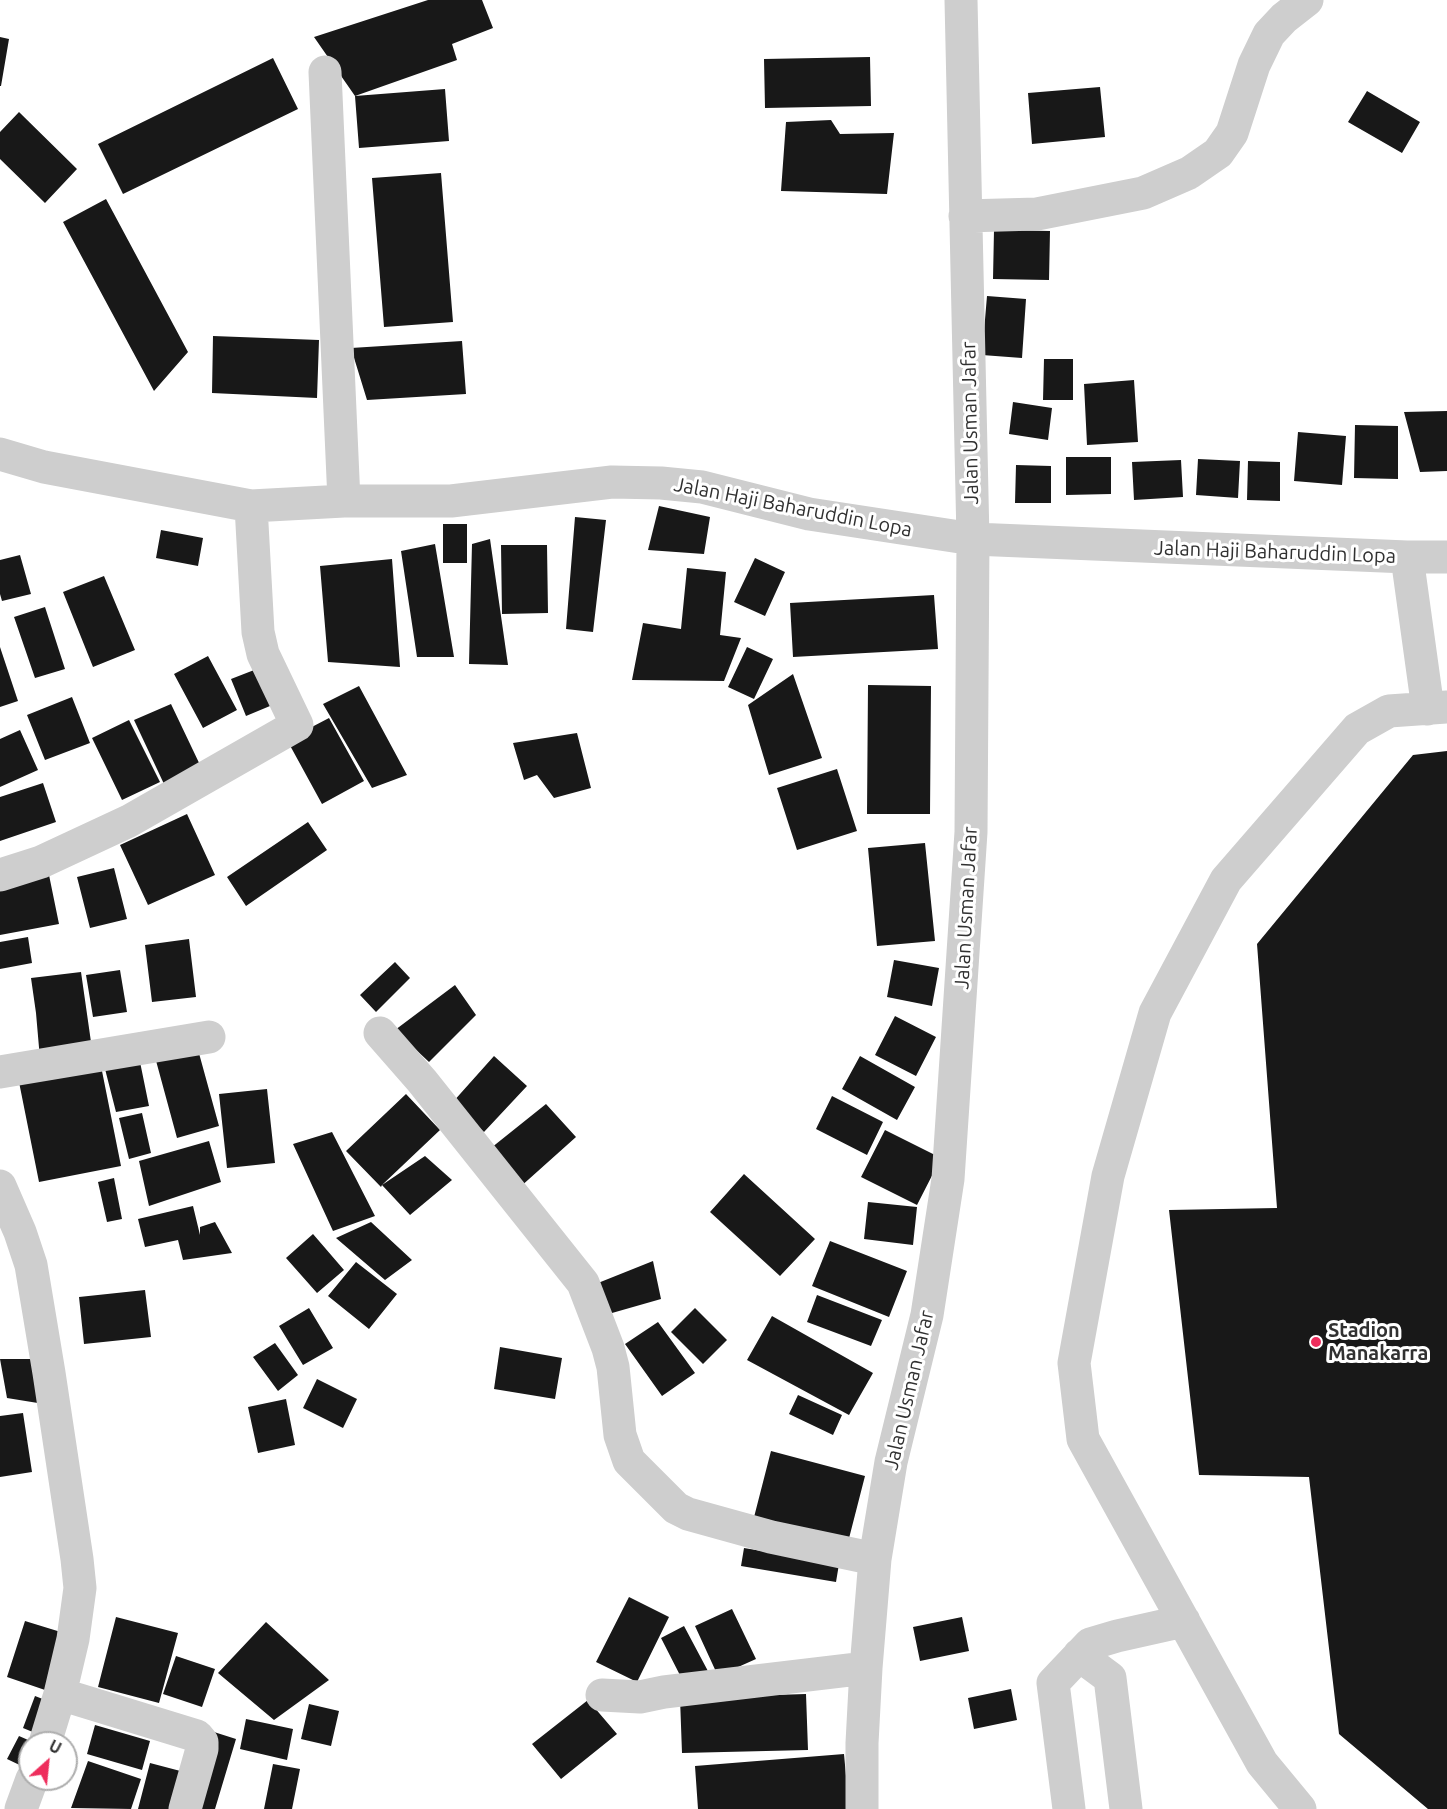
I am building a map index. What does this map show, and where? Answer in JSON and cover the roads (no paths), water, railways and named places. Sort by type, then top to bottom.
[{"type":"street","name":"Jalan Usman Jafar","points":[[862,1809],[862,1743],[875,1559],[891,1462],[927,1315],[948,1179],[971,832],[973,539],[961,0]]},
{"type":"street","points":[[965,216],[1048,212],[1143,193],[1189,173],[1218,153],[1232,133],[1254,65],[1269,34],[1284,18],[1307,0]]},
{"type":"street","points":[[326,72],[344,501]]},
{"type":"street","name":"Jalan Haji Baharuddin Lopa","points":[[0,454],[44,467],[251,506],[344,501],[451,501],[612,482],[661,483],[702,487],[809,514],[973,539],[1447,557]]},
{"type":"street","points":[[0,875],[41,862],[129,821],[297,725],[263,654],[258,632],[251,506]]},
{"type":"street","points":[[1300,1809],[1262,1763],[1083,1439],[1074,1363],[1108,1176],[1155,1013],[1226,880],[1357,729],[1389,711],[1438,708],[1407,557]]},
{"type":"street","points":[[380,1033],[583,1283],[613,1367],[620,1435],[629,1461],[676,1508],[688,1514],[771,1537],[875,1559]]},
{"type":"street","points":[[0,1072],[209,1037]]},
{"type":"street","points":[[0,1186],[20,1232],[31,1265],[80,1588],[73,1639],[49,1731]]},
{"type":"street","points":[[1069,1809],[1053,1683],[1090,1644],[1184,1621]]},
{"type":"street","points":[[1079,1654],[1110,1678],[1126,1809]]},
{"type":"street","points":[[602,1695],[640,1697],[664,1692],[866,1668]]},
{"type":"street","points":[[60,1694],[197,1736],[202,1742],[202,1749],[185,1809]]},
{"type":"street","points":[[21,1809],[28,1791]]},
{"type":"place","name":"Stadion Manakarra","points":[[1316,1342]]}]
